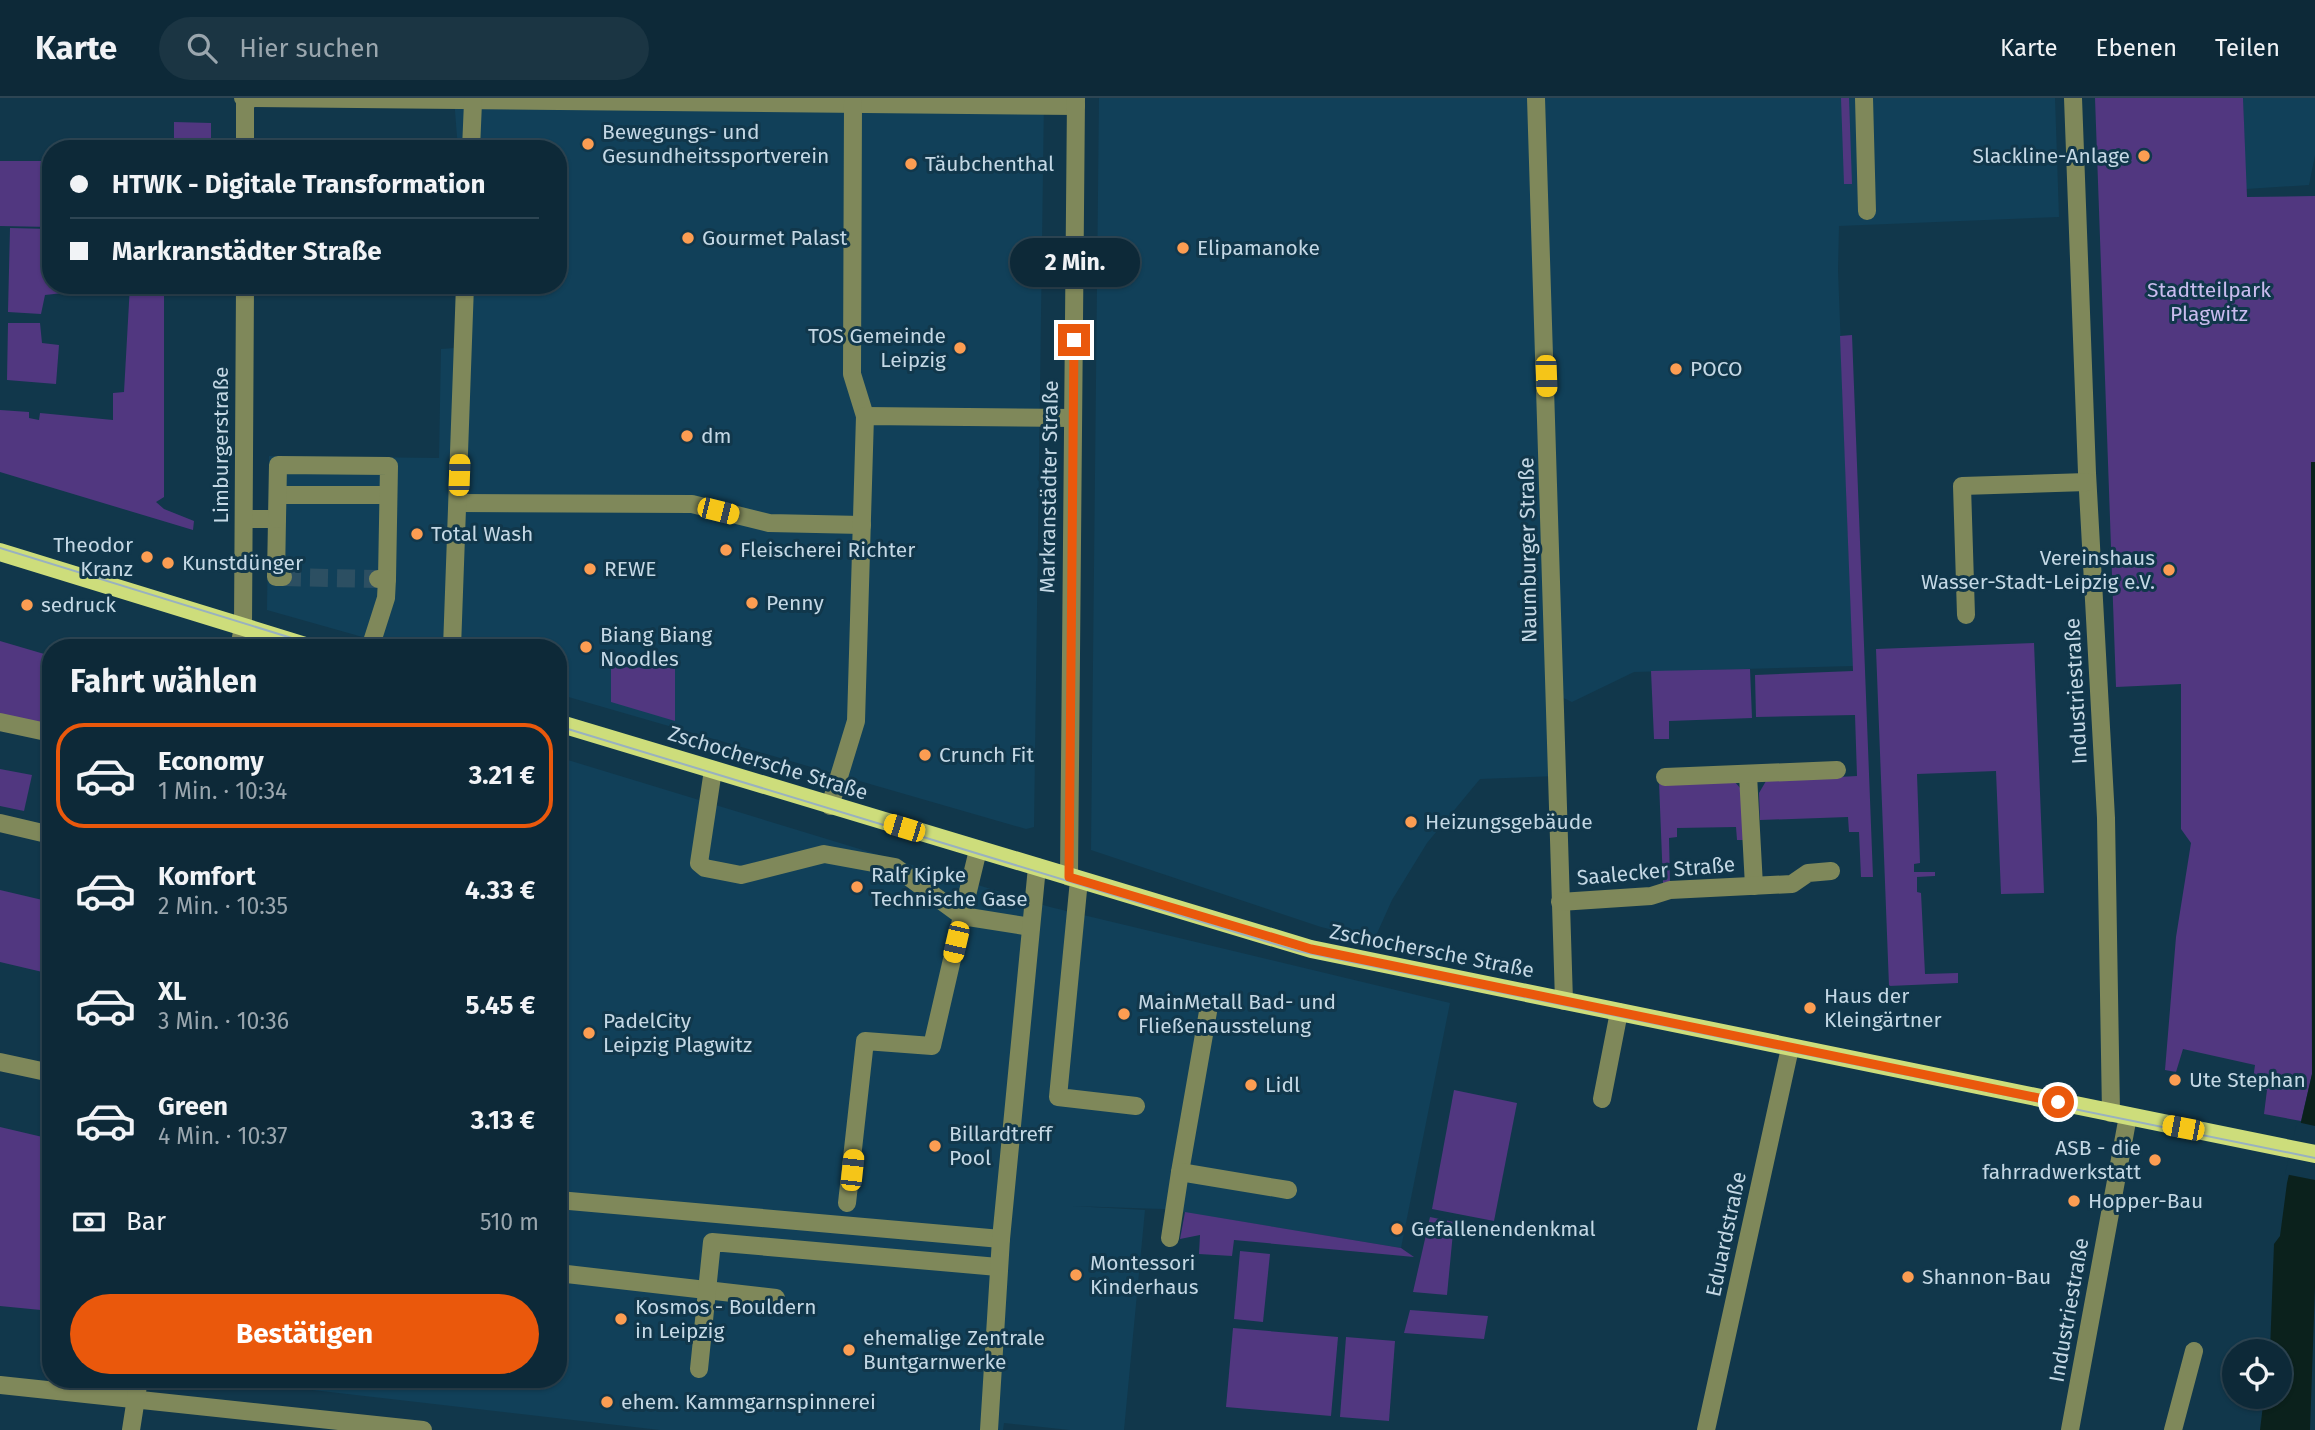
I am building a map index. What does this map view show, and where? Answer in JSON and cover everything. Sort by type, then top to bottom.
[{"type":"main road","points":[[0,552],[284,639]]},
{"type":"main road","name":"Zschochersche Straße","points":[[567,726],[1311,949],[2315,1154]]},
{"type":"street","points":[[245,140],[244,98],[473,102],[1076,102]]},
{"type":"street","name":"Naumburger Straße","points":[[1536,98],[1564,1001]]},
{"type":"street","points":[[1864,98],[1867,211]]},
{"type":"street","name":"Industriestraße","points":[[2070,1430],[2119,1114],[2087,482],[2073,98]]},
{"type":"street","points":[[471,140],[473,102]]},
{"type":"street","points":[[830,806],[856,721],[865,416],[852,374],[864,102]]},
{"type":"street","name":"Markranstädter Straße","points":[[1076,102],[1073,418],[1074,878],[1058,1097],[1136,1106]]},
{"type":"street","name":"Limburgerstraße","points":[[241,639],[243,626],[245,294]]},
{"type":"street","points":[[452,639],[466,294]]},
{"type":"street","points":[[865,416],[1073,418]]},
{"type":"street","points":[[283,577],[276,577],[278,464],[389,466],[383,579],[386,598],[373,639]]},
{"type":"street","points":[[1966,615],[1962,486],[2087,482]]},
{"type":"street","points":[[278,495],[388,495]]},
{"type":"street","points":[[458,503],[692,504],[769,523],[862,525]]},
{"type":"street","points":[[244,519],[277,519]]},
{"type":"street","points":[[0,722],[42,731]]},
{"type":"street","points":[[713,770],[699,863],[705,868],[741,875],[824,854],[895,867],[962,916],[1031,927]]},
{"type":"street","points":[[1665,777],[1836,770]]},
{"type":"street","name":"Saalecker Straße","points":[[1748,775],[1755,886]]},
{"type":"street","points":[[0,823],[42,833]]},
{"type":"street","points":[[847,1203],[865,1041],[932,1046],[978,850]]},
{"type":"street","points":[[989,1430],[998,1267],[1037,867]]},
{"type":"street","name":"Saalecker Straße","points":[[1560,902],[1651,896],[1670,890],[1792,884],[1808,873],[1831,872]]},
{"type":"street","points":[[1170,1238],[1209,1006]]},
{"type":"street","points":[[1602,1099],[1619,1012]]},
{"type":"street","name":"Eduardstraße","points":[[1706,1430],[1790,1048]]},
{"type":"street","points":[[0,1062],[42,1071]]},
{"type":"street","points":[[1181,1172],[1287,1190]]},
{"type":"street","points":[[567,1201],[1001,1239]]},
{"type":"street","points":[[699,1369],[712,1242],[998,1267]]},
{"type":"street","points":[[567,1274],[776,1298]]},
{"type":"street","points":[[2173,1430],[2194,1351]]},
{"type":"street","points":[[0,1385],[423,1430]]},
{"type":"street","points":[[131,1430],[138,1388]]},
{"type":"shaded area","points":[[454,98],[1044,98],[1034,827],[1026,829],[567,697],[567,639],[370,639],[267,610],[269,456],[439,458],[441,349],[455,348],[456,294],[567,294],[567,140],[457,140]]},
{"type":"shaded area","points":[[1099,98],[2055,98],[2059,217],[1839,226],[1838,270],[1853,666],[1634,672],[1572,702],[1555,694],[1557,776],[1480,779],[1427,843],[1392,900],[1374,940],[1321,927],[1091,850]]},
{"type":"shaded area","points":[[2243,98],[2315,98],[2315,155],[2309,185],[2246,189]]},
{"type":"shaded area","points":[[2311,462],[2315,462],[2315,1287],[2310,1430],[2260,1430],[2263,1409],[2292,1409],[2292,1339],[2270,1339],[2274,1244],[2280,1236],[2287,1183],[2312,1074]]},
{"type":"shaded area","points":[[567,760],[1050,907],[1450,1003],[1401,1248],[1163,1209],[1072,1206],[1145,1210],[1124,1430],[1070,1430],[1004,1423],[1003,1430],[660,1430],[294,1388],[567,1388]]},
{"type":"green space","points":[[1841,98],[1849,98],[1852,184],[1844,184]]},
{"type":"green space","name":"Stadtteilpark Plagwitz","points":[[2095,98],[2243,98],[2247,197],[2315,196],[2315,462],[2311,463],[2312,1074],[2301,1121],[2264,1114],[2267,1090],[2252,1087],[2255,1065],[2183,1049],[2176,1072],[2165,1070],[2176,937],[2191,843],[2181,829],[2181,684],[2116,687]]},
{"type":"green space","points":[[174,122],[211,123],[211,140],[174,140]]},
{"type":"green space","points":[[0,161],[42,161],[42,227],[0,226]]},
{"type":"green space","points":[[10,228],[42,229],[42,294],[54,294],[45,295],[41,314],[8,312]]},
{"type":"green space","points":[[129,294],[164,294],[164,497],[156,502],[164,509],[194,521],[193,530],[0,472],[0,410],[29,412],[29,418],[39,420],[40,413],[113,420],[113,393],[124,392]]},
{"type":"green space","points":[[8,323],[40,323],[42,343],[59,345],[56,384],[7,380]]},
{"type":"green space","points":[[1852,335],[1873,877],[1861,877],[1859,832],[1849,832],[1848,817],[1760,820],[1759,793],[1766,781],[1857,776],[1855,715],[1756,717],[1755,675],[1853,671],[1840,336]]},
{"type":"green space","points":[[0,641],[42,653],[42,727],[0,718]]},
{"type":"green space","points":[[2034,643],[2044,893],[2001,894],[1996,771],[1917,774],[1920,863],[1914,864],[1914,872],[1935,872],[1935,876],[1917,877],[1917,892],[1921,893],[1925,974],[1958,973],[1958,983],[1889,986],[1876,649]]},
{"type":"green space","points":[[611,667],[675,668],[675,721],[611,702]]},
{"type":"green space","points":[[1750,669],[1752,718],[1669,721],[1669,739],[1654,739],[1651,671]]},
{"type":"green space","points":[[0,769],[32,775],[24,811],[0,806]]},
{"type":"green space","points":[[1734,781],[1741,789],[1745,840],[1737,840],[1736,827],[1677,828],[1677,837],[1669,838],[1670,883],[1663,883],[1659,782]]},
{"type":"green space","points":[[0,890],[42,900],[42,972],[0,962]]},
{"type":"green space","points":[[1454,1090],[1517,1103],[1494,1221],[1432,1209]]},
{"type":"green space","points":[[0,1127],[42,1137],[42,1310],[0,1306]]},
{"type":"green space","points":[[1185,1212],[1401,1248],[1414,1257],[1234,1240],[1232,1256],[1199,1254],[1200,1235],[1180,1239]]},
{"type":"green space","points":[[1430,1217],[1454,1222],[1447,1295],[1413,1292]]},
{"type":"green space","points":[[1240,1251],[1270,1254],[1263,1322],[1234,1319]]},
{"type":"green space","points":[[1410,1310],[1488,1316],[1484,1339],[1404,1333]]},
{"type":"green space","points":[[1233,1328],[1338,1337],[1331,1416],[1226,1407]]},
{"type":"green space","points":[[1346,1337],[1395,1341],[1389,1421],[1340,1417]]},
{"type":"pier","points":[[2297,1122],[2315,1126],[2315,1180],[2285,1174]]},
{"type":"tunnel","points":[[283,577],[378,579]]},
{"type":"tram line","points":[[0,548],[295,639]]},
{"type":"tram line","points":[[567,729],[1298,951],[2315,1158]]},
{"type":"place","name":"Bewegungs- und Gesundheitssportverein","points":[[588,144]]},
{"type":"place","name":"Slackline-Anlage","points":[[2144,156]]},
{"type":"place","name":"Täubchenthal","points":[[911,164]]},
{"type":"place","name":"Gourmet Palast","points":[[688,238]]},
{"type":"place","name":"Elipamanoke","points":[[1183,248]]},
{"type":"place","name":"TOS Gemeinde Leipzig","points":[[960,348]]},
{"type":"place","name":"POCO","points":[[1676,369]]},
{"type":"place","name":"dm","points":[[687,436]]},
{"type":"place","name":"Total Wash","points":[[417,534]]},
{"type":"place","name":"Fleischerei Richter","points":[[726,550]]},
{"type":"place","name":"Theodor Kranz","points":[[147,557]]},
{"type":"place","name":"Kunstdünger","points":[[168,563]]},
{"type":"place","name":"REWE","points":[[590,569]]},
{"type":"place","name":"Vereinshaus Wasser-Stadt-Leipzig e.V.","points":[[2169,570]]},
{"type":"place","name":"Penny","points":[[752,603]]},
{"type":"place","name":"sedruck","points":[[27,605]]},
{"type":"place","name":"Biang Biang Noodles","points":[[586,647]]},
{"type":"place","name":"Crunch Fit","points":[[925,755]]},
{"type":"place","name":"Heizungsgebäude","points":[[1411,822]]},
{"type":"place","name":"Ralf Kipke Technische Gase","points":[[857,887]]},
{"type":"place","name":"Haus der Kleingärtner","points":[[1810,1008]]},
{"type":"place","name":"MainMetall Bad- und Fließenausstelung","points":[[1124,1014]]},
{"type":"place","name":"PadelCity Leipzig Plagwitz","points":[[589,1033]]},
{"type":"place","name":"Ute Stephan","points":[[2175,1080]]},
{"type":"place","name":"Lidl","points":[[1251,1085]]},
{"type":"place","name":"Billardtreff Pool","points":[[935,1146]]},
{"type":"place","name":"ASB - die fahrradwerkstatt","points":[[2155,1160]]},
{"type":"place","name":"Hopper-Bau","points":[[2074,1201]]},
{"type":"place","name":"Gefallenendenkmal","points":[[1397,1229]]},
{"type":"place","name":"Montessori Kinderhaus","points":[[1076,1275]]},
{"type":"place","name":"Shannon-Bau","points":[[1908,1277]]},
{"type":"place","name":"Kosmos - Bouldern in Leipzig","points":[[621,1319]]},
{"type":"place","name":"ehemalige Zentrale Buntgarnwerke","points":[[849,1350]]},
{"type":"place","name":"ehem. Kammgarnspinnerei","points":[[607,1402]]},
{"type":"route","points":[[1074,340],[1069,877],[1311,949],[2058,1102]]}]
